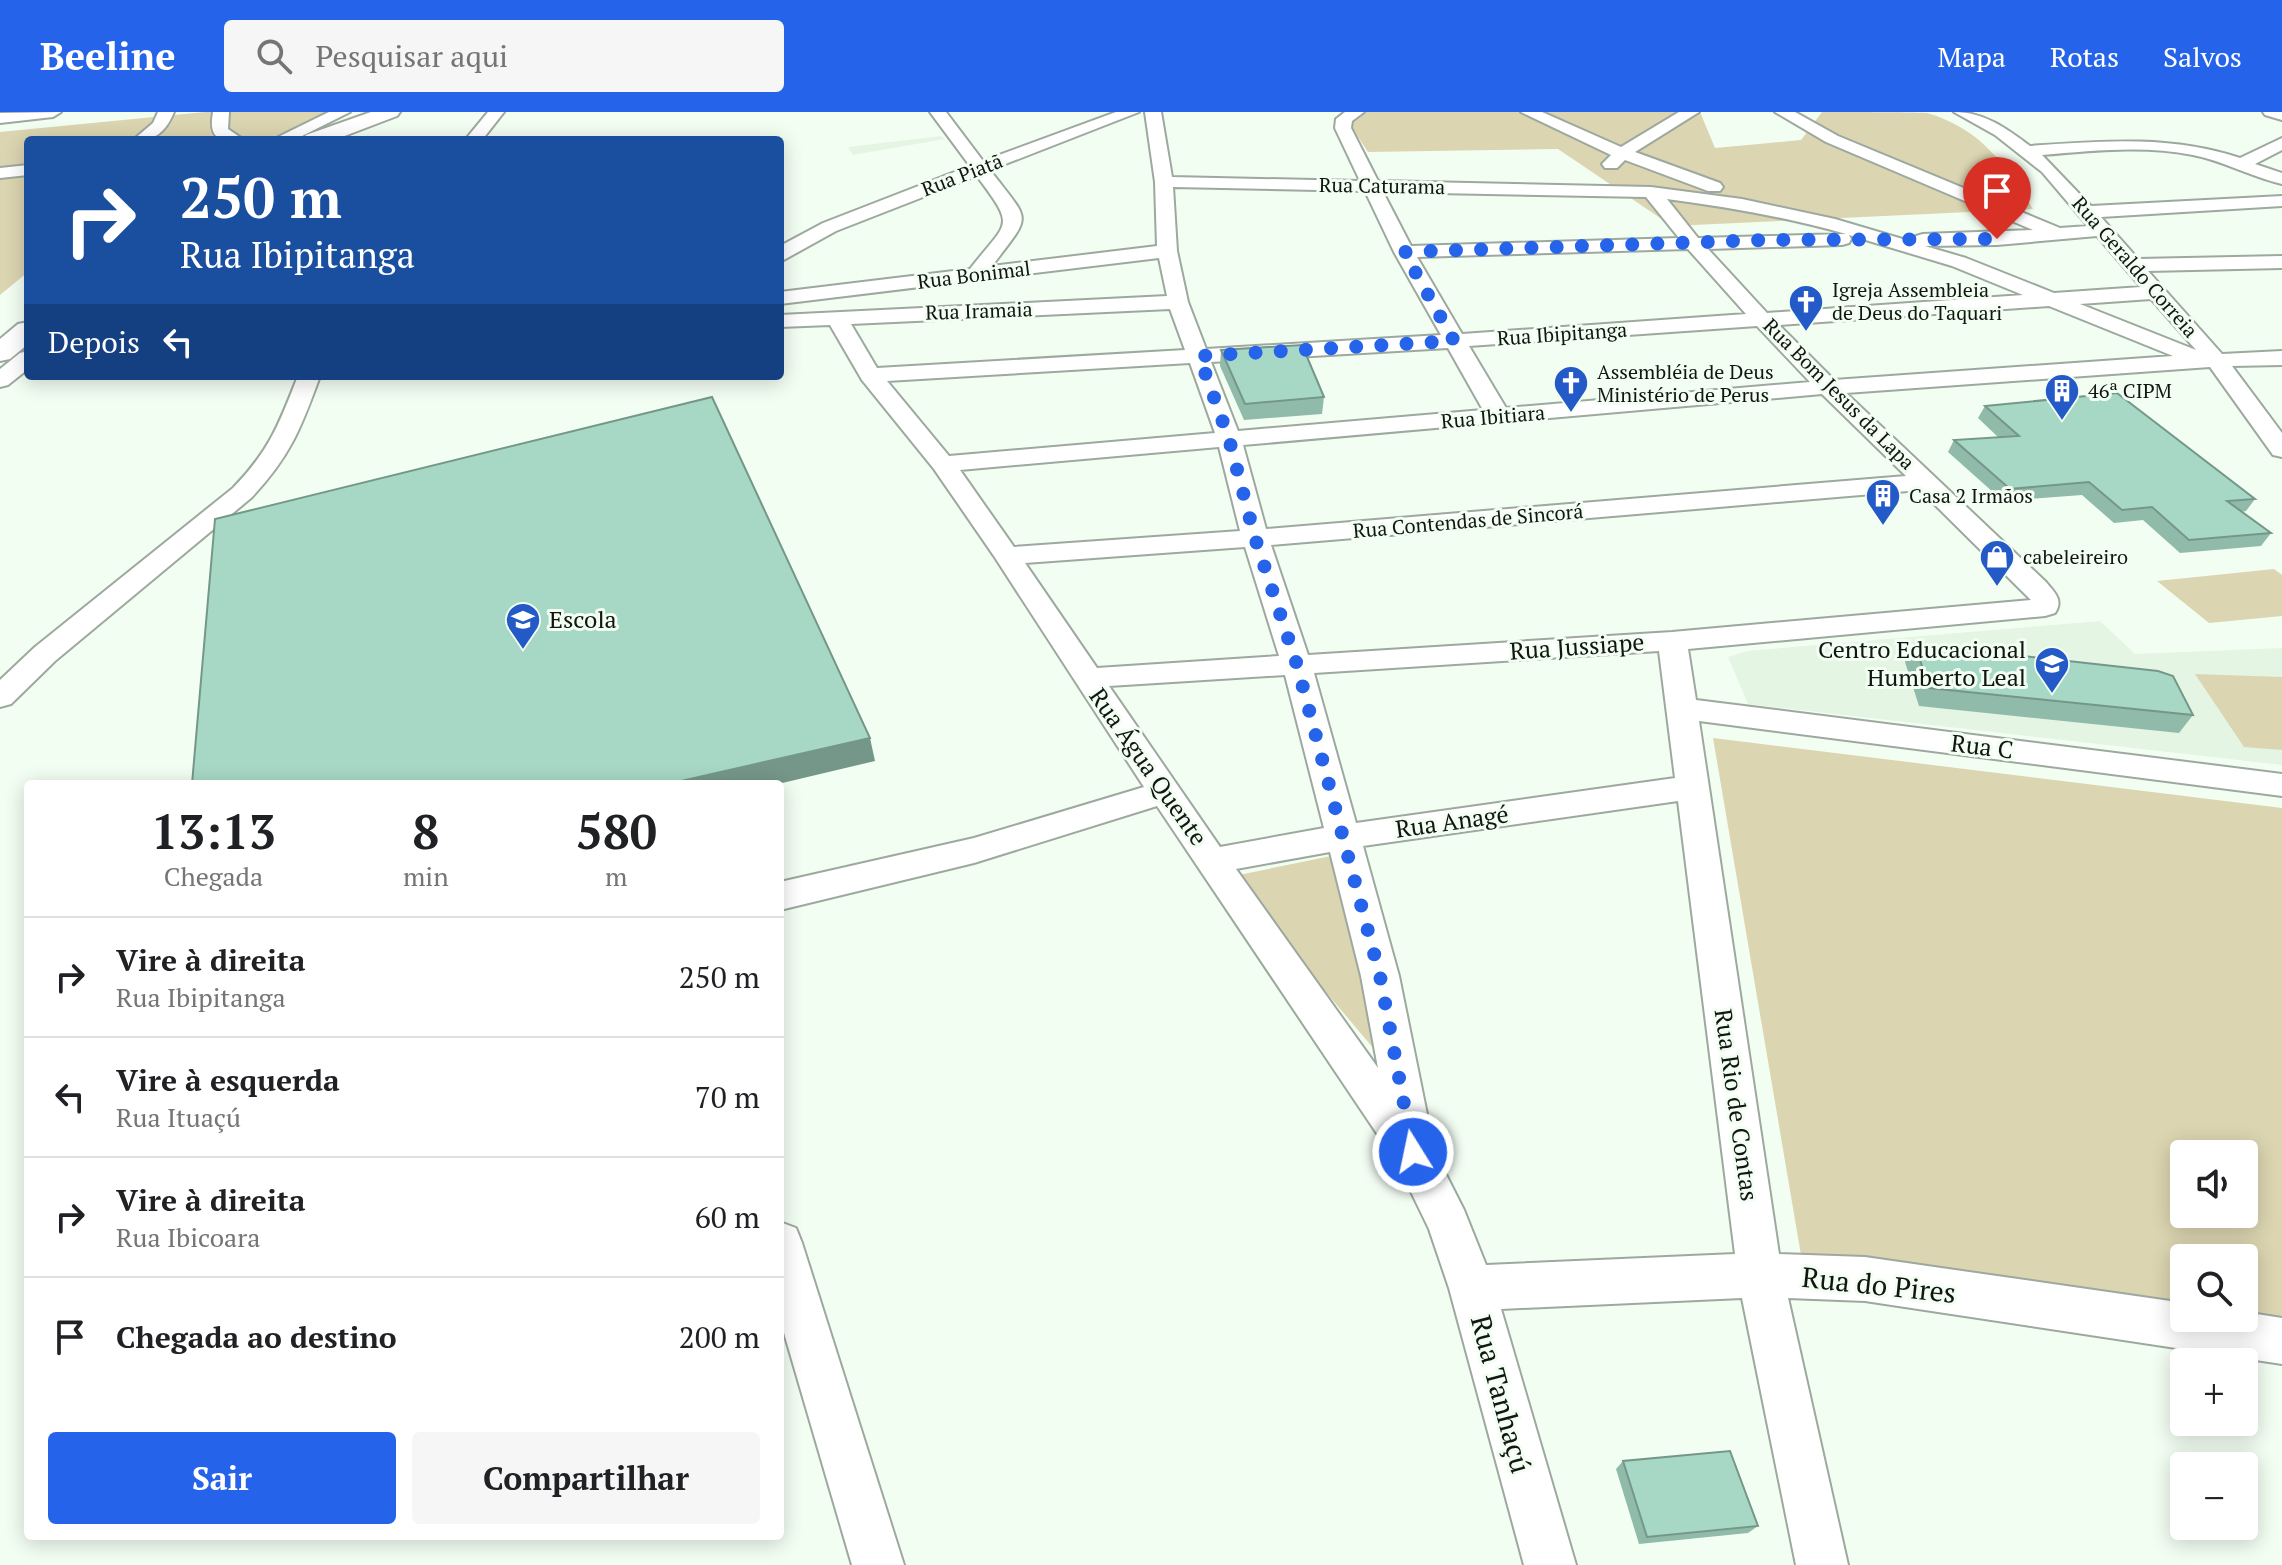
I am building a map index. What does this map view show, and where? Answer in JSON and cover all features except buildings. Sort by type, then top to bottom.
[{"type":"main road","points":[[325,136],[390,112]]},
{"type":"main road","points":[[0,353],[24,333]]},
{"type":"street","points":[[0,118],[53,112]]},
{"type":"street","points":[[148,136],[165,119],[166,112]]},
{"type":"street","points":[[221,112],[221,132],[228,136]]},
{"type":"street","points":[[289,136],[342,112]]},
{"type":"street","points":[[476,136],[496,112]]},
{"type":"street","points":[[938,112],[1014,214],[1014,225],[976,274]]},
{"type":"street","name":"Rua Piatã","points":[[788,251],[978,168],[1131,112]]},
{"type":"street","points":[[1153,112],[1164,182],[1167,251],[1178,302],[1229,439],[1255,538],[1297,665],[1380,976],[1413,1152]]},
{"type":"street","points":[[1356,112],[1344,119],[1343,128],[1404,252],[1499,417]]},
{"type":"street","points":[[1529,112],[1621,153],[1783,212],[1884,238],[1959,262],[2208,360]]},
{"type":"street","points":[[1599,190],[1612,163],[1621,153],[1691,112]]},
{"type":"street","points":[[1783,112],[1832,139],[2059,234]]},
{"type":"street","name":"Rua Geraldo Correia","points":[[1962,112],[2001,132],[2048,168],[2159,292],[2208,360],[2282,450]]},
{"type":"street","points":[[2271,112],[2282,115]]},
{"type":"street","points":[[2240,165],[2282,143]]},
{"type":"street","points":[[2028,151],[2162,145],[2201,152],[2282,179]]},
{"type":"street","points":[[0,173],[24,170]]},
{"type":"street","name":"Rua Caturama","points":[[1164,182],[1651,192],[1783,212]]},
{"type":"street","name":"Rua Bom Jesus da Lapa","points":[[1651,192],[1690,242],[1764,320],[2036,588]]},
{"type":"street","points":[[2248,201],[2282,218]]},
{"type":"street","points":[[2087,212],[2282,201]]},
{"type":"street","points":[[1404,252],[1884,238],[1954,241],[2102,230]]},
{"type":"street","name":"Rua Bonimal","points":[[784,298],[1167,251]]},
{"type":"street","points":[[2133,265],[2282,262]]},
{"type":"street","name":"Rua Ibipitanga","points":[[870,375],[1454,341],[2159,292]]},
{"type":"street","name":"Rua Iramaia","points":[[784,321],[1178,302]]},
{"type":"street","name":"Rua Água Quente","points":[[836,317],[870,375],[943,464],[1086,678],[1413,1152],[1449,1225]]},
{"type":"street","name":"Rua Ibitiara","points":[[943,464],[1830,387],[2208,360],[2282,358]]},
{"type":"street","points":[[0,380],[24,361]]},
{"type":"street","points":[[0,697],[45,654],[206,523],[266,468],[286,437],[307,380]]},
{"type":"street","name":"Rua Contendas de Sincorá","points":[[1007,556],[1928,482]]},
{"type":"street","name":"Rua Jussiape","points":[[1086,678],[1672,641],[2039,609],[2046,603],[2036,588]]},
{"type":"street","name":"Rua Rio de Contas","points":[[1672,641],[1760,1275],[1822,1565]]},
{"type":"street","name":"Rua C","points":[[1683,709],[2282,785]]},
{"type":"street","name":"Rua Anagé","points":[[1212,861],[1342,837],[1692,787]]},
{"type":"street","points":[[784,895],[860,880],[1043,832],[1164,792]]},
{"type":"street","name":"Rua Tanhaçú","points":[[1449,1225],[1472,1288],[1550,1565]]},
{"type":"street","points":[[784,1256],[878,1565]]},
{"type":"street","name":"Rua do Pires","points":[[1472,1288],[1760,1275],[1865,1279],[2282,1341]]},
{"type":"shaded area","points":[[205,112],[331,112],[275,136],[24,136],[24,275],[0,295],[0,132]]},
{"type":"shaded area","points":[[1353,112],[1700,112],[1715,148],[1801,140],[1822,112],[1927,113],[1977,138],[2002,163],[2033,209],[1672,226],[1558,149],[1368,152],[1350,125]]},
{"type":"shaded area","points":[[941,136],[945,139],[853,155],[848,147]]},
{"type":"shaded area","points":[[2274,569],[2282,575],[2282,616],[2209,623],[2157,581]]},
{"type":"shaded area","points":[[2100,621],[2135,654],[2282,648],[2282,765],[1748,704],[1728,657],[1747,651]]},
{"type":"shaded area","points":[[2195,674],[2282,677],[2282,750],[2244,747]]},
{"type":"shaded area","points":[[1713,738],[2282,808],[2282,1319],[2258,1316],[2258,1244],[2170,1244],[2170,1304],[1801,1255]]},
{"type":"shaded area","points":[[1331,856],[1374,1049],[1282,940],[1239,875]]},
{"type":"place","name":"Igreja Assembleia de Deus do Taquari","points":[[1806,333]]},
{"type":"place","name":"Assembléia de Deus Ministério de Perus","points":[[1571,414]]},
{"type":"place","name":"46ª CIPM","points":[[2062,422]]},
{"type":"place","name":"Casa 2 Irmãos","points":[[1883,527]]},
{"type":"place","name":"cabeleireiro","points":[[1997,588]]},
{"type":"place","name":"Escola","points":[[523,651]]},
{"type":"place","name":"Centro Educacional Humberto Leal","points":[[2052,695]]},
{"type":"route","points":[[1413,1152],[1380,976],[1297,665],[1255,538],[1229,439],[1199,356],[1454,341],[1404,252],[1766,240],[1997,239]]}]
